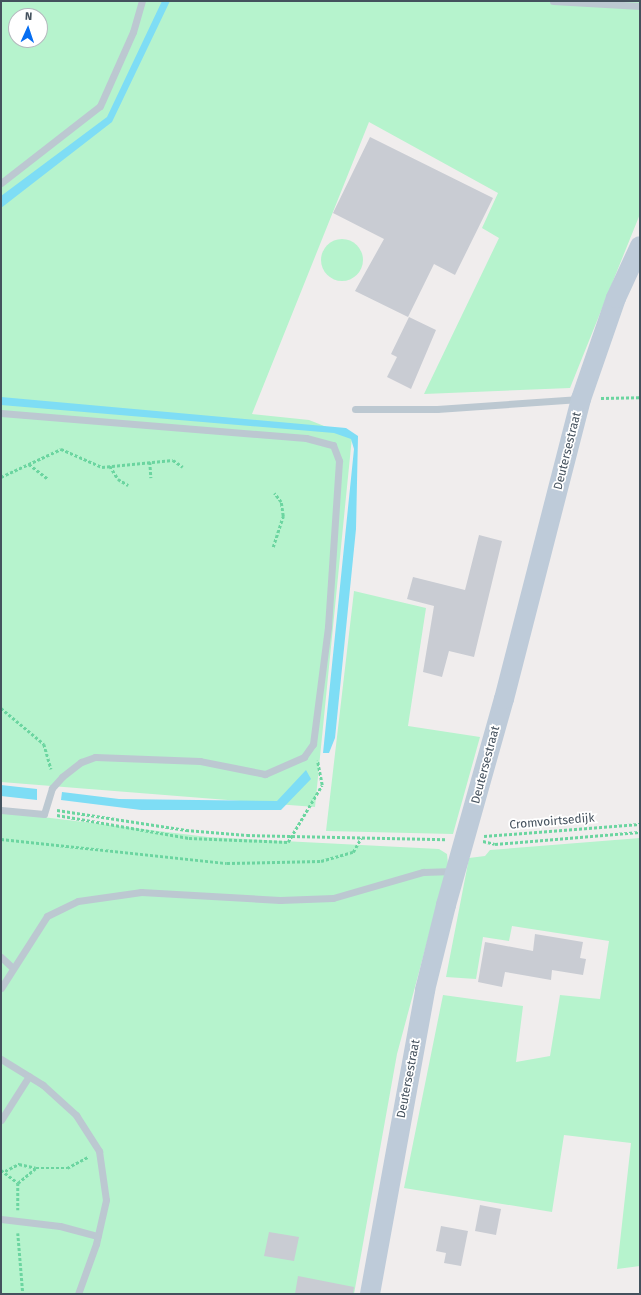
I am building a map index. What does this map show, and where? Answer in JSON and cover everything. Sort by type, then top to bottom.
[{"type":"street","name":"Deutersestraat","points":[[370,1294],[425,990],[581,398],[616,298],[640,246]]},
{"type":"lane","points":[[1,183],[100,106],[125,52],[142,1]]},
{"type":"lane","points":[[553,1],[640,6]]},
{"type":"lane","points":[[355,409],[414,410],[581,398]]},
{"type":"lane","points":[[1,413],[306,438],[333,445],[339,461],[328,627],[313,744],[292,765],[265,774],[200,761],[95,757],[75,766],[52,788],[45,812],[1,810]]},
{"type":"lane","points":[[1,988],[47,916],[78,901],[141,892],[280,900],[333,898],[424,872],[456,871]]},
{"type":"lane","points":[[1,958],[13,968]]},
{"type":"lane","points":[[1,1059],[29,1076],[76,1115],[99,1151],[106,1200],[98,1236],[78,1294]]},
{"type":"lane","points":[[1,1120],[29,1076]]},
{"type":"lane","points":[[1,1219],[60,1226],[98,1236]]},
{"type":"path","points":[[581,398],[640,397]]},
{"type":"path","points":[[1,477],[61,449],[93,464],[110,466],[173,460],[183,467]]},
{"type":"path","points":[[150,462],[151,478]]},
{"type":"path","points":[[29,464],[48,479]]},
{"type":"path","points":[[110,466],[118,480],[128,485]]},
{"type":"path","points":[[273,547],[283,516],[281,502],[274,493]]},
{"type":"path","points":[[1,708],[44,744],[51,763],[52,788]]},
{"type":"path","points":[[45,812],[222,842],[268,844],[288,842],[293,837],[322,784],[313,744]]},
{"type":"path","points":[[45,812],[186,830],[293,837],[466,838],[495,844],[640,832]]},
{"type":"path","name":"Cromvoirtsedijk","points":[[466,838],[640,824]]},
{"type":"path","points":[[1,839],[227,864],[321,861],[353,852],[361,838]]},
{"type":"path","points":[[5,1171],[19,1164],[36,1168],[67,1168],[99,1151]]},
{"type":"path","points":[[18,1183],[36,1168]]},
{"type":"green space","points":[[1,1],[640,1],[640,214],[570,388],[424,394],[499,238],[482,228],[498,193],[369,122],[252,414],[309,420],[352,437],[315,807],[1,782]]},
{"type":"green space","points":[[342,239],[357,245],[363,260],[357,275],[342,281],[327,275],[321,260],[327,245]]},
{"type":"green space","points":[[354,591],[426,608],[408,726],[480,737],[453,834],[326,831]]},
{"type":"green space","points":[[1,812],[208,837],[439,849],[447,854],[448,864],[397,1054],[354,1294],[1,1294]]},
{"type":"green space","points":[[640,838],[640,1266],[617,1269],[631,1143],[564,1135],[552,1212],[404,1188],[443,995],[523,1006],[516,1062],[550,1056],[560,995],[600,999],[609,941],[512,926],[509,941],[483,937],[476,979],[446,977],[469,858],[485,856],[490,850]]},
{"type":"water","points":[[162,1],[170,1],[112,122],[1,208],[1,196],[107,117]]},
{"type":"water","points":[[1,397],[346,428],[358,436],[356,529],[335,738],[329,753],[323,753],[354,449],[351,439],[334,433],[1,405]]},
{"type":"water","points":[[306,770],[311,779],[281,810],[141,810],[61,800],[62,792],[119,799],[277,801]]},
{"type":"water","points":[[1,785],[37,789],[37,800],[1,796]]},
{"type":"building","points":[[370,137],[493,198],[455,275],[434,264],[408,317],[355,291],[384,239],[333,213]]},
{"type":"building","points":[[409,317],[436,330],[411,389],[387,377],[397,357],[391,354]]},
{"type":"building","points":[[479,535],[502,541],[474,657],[449,651],[442,677],[423,672],[434,606],[407,599],[413,577],[465,590]]},
{"type":"building","points":[[535,934],[583,942],[580,958],[586,959],[583,975],[552,970],[551,980],[505,972],[502,987],[478,982],[485,942],[533,951]]},
{"type":"building","points":[[480,1205],[501,1209],[496,1235],[475,1231]]},
{"type":"building","points":[[441,1226],[468,1231],[461,1266],[444,1263],[446,1253],[436,1251]]},
{"type":"building","points":[[269,1232],[299,1237],[294,1261],[264,1256]]},
{"type":"building","points":[[298,1276],[354,1287],[353,1294],[295,1294]]}]
